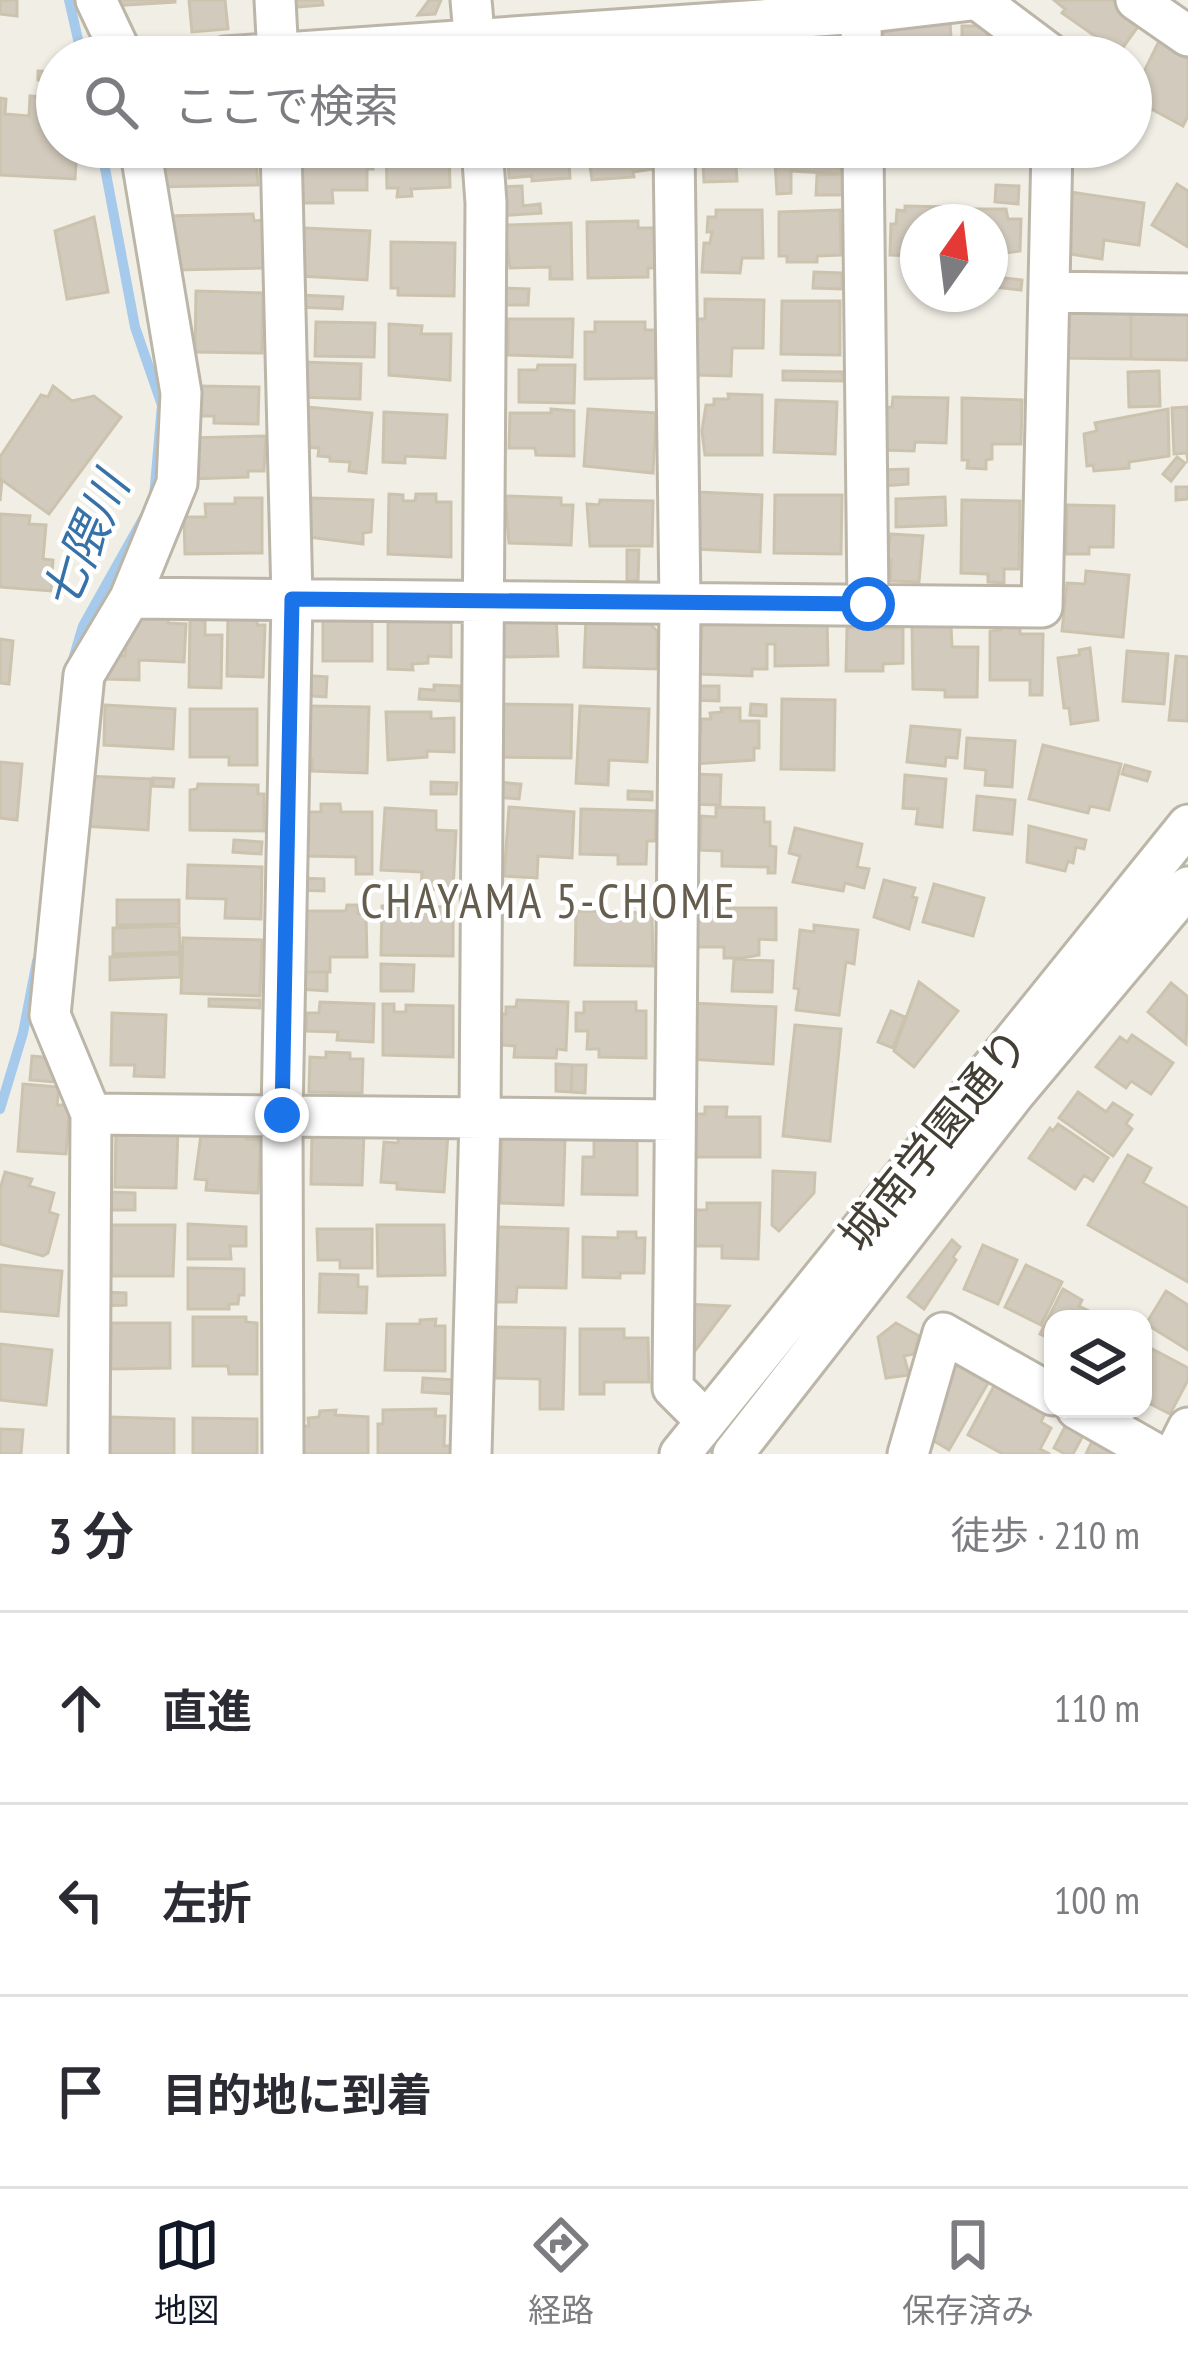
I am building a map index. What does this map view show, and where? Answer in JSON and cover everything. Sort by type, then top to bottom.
[{"type":"street","points":[[96,0],[113,36]]},
{"type":"street","points":[[274,0],[277,36]]},
{"type":"street","points":[[471,0],[475,36]]},
{"type":"street","points":[[594,36],[861,6],[975,0],[1030,16]]},
{"type":"street","points":[[1136,0],[1188,36]]},
{"type":"street","points":[[861,6],[862,36]]},
{"type":"street","points":[[88,1454],[91,1114],[50,1015],[84,675],[130,598],[177,483],[181,393],[144,168]]},
{"type":"street","points":[[281,168],[292,599],[282,1115],[283,1454]]},
{"type":"street","points":[[471,1454],[480,1118],[484,168]]},
{"type":"street","points":[[674,168],[680,603],[673,1388],[706,1420]]},
{"type":"street","points":[[863,168],[868,604]]},
{"type":"street","points":[[130,598],[1042,607],[1052,168]]},
{"type":"street","points":[[1049,292],[1188,294]]},
{"type":"street","name":"城南学園通り","points":[[680,1454],[1188,825]]},
{"type":"street","name":"城南学園通り","points":[[733,1454],[1015,1093],[1188,887]]},
{"type":"street","points":[[91,1114],[675,1120]]},
{"type":"street","points":[[908,1454],[944,1334],[1044,1390]]},
{"type":"street","points":[[1093,1418],[1156,1454]]},
{"type":"street","points":[[1174,1454],[1188,1427]]},
{"type":"building","points":[[0,0],[17,0],[17,16],[0,14]]},
{"type":"building","points":[[111,0],[175,0],[175,2],[112,6]]},
{"type":"building","points":[[189,0],[225,0],[228,29],[192,32]]},
{"type":"building","points":[[286,0],[322,0],[323,5],[287,8]]},
{"type":"building","points":[[429,0],[441,0],[435,14],[418,15]]},
{"type":"building","points":[[1054,0],[1112,0],[1142,21],[1131,36],[1095,36],[1062,13],[1065,9]]},
{"type":"building","points":[[950,20],[951,36],[883,36],[882,24]]},
{"type":"building","points":[[753,23],[754,36],[732,36],[731,25]]},
{"type":"building","points":[[962,26],[987,26],[987,36],[962,36]]},
{"type":"building","points":[[826,28],[827,36],[765,36]]},
{"type":"building","points":[[1159,41],[1188,57],[1188,116],[1183,126],[1152,109],[1152,55]]},
{"type":"building","points":[[30,96],[36,96],[36,168],[76,168],[75,179],[0,175],[0,98],[6,99],[5,114],[29,116]]},
{"type":"building","points":[[153,168],[257,168],[258,185],[154,187]]},
{"type":"building","points":[[302,168],[373,168],[367,169],[367,190],[332,190],[333,203],[303,203]]},
{"type":"building","points":[[386,168],[450,168],[450,187],[411,189],[412,196],[397,197],[398,188],[387,188]]},
{"type":"building","points":[[508,168],[569,168],[570,178],[509,178]]},
{"type":"building","points":[[590,168],[653,168],[633,172],[634,177],[592,180]]},
{"type":"building","points":[[703,168],[736,168],[737,181],[704,182]]},
{"type":"building","points":[[775,168],[841,168],[842,174],[791,171],[791,193],[777,194]]},
{"type":"building","points":[[842,174],[842,195],[816,195],[817,175]]},
{"type":"building","points":[[1177,184],[1188,191],[1188,247],[1152,225]]},
{"type":"building","points":[[996,185],[1019,186],[1018,204],[995,202]]},
{"type":"building","points":[[522,186],[523,206],[540,204],[541,213],[499,216],[497,187]]},
{"type":"building","points":[[1057,190],[1144,203],[1139,245],[1104,240],[1102,259],[1064,253],[1070,235],[1056,233]]},
{"type":"building","points":[[716,210],[762,210],[763,258],[742,258],[740,273],[702,272],[704,243],[710,243],[712,232],[707,232],[708,217],[716,217]]},
{"type":"building","points":[[840,210],[841,255],[817,256],[817,262],[787,262],[787,256],[779,256],[779,212]]},
{"type":"building","points":[[897,210],[900,255],[890,255],[891,224],[896,224]]},
{"type":"building","points":[[253,214],[254,221],[266,220],[265,268],[173,270],[166,216]]},
{"type":"building","points":[[94,217],[108,292],[67,299],[55,231]]},
{"type":"building","points":[[1008,219],[1021,219],[1020,251],[1008,253]]},
{"type":"building","points":[[638,221],[638,228],[655,228],[655,268],[648,268],[648,277],[588,278],[587,222]]},
{"type":"building","points":[[571,223],[572,279],[550,279],[550,267],[510,268],[504,225]]},
{"type":"building","points":[[303,228],[370,231],[367,280],[301,276]]},
{"type":"building","points":[[391,242],[455,243],[454,296],[398,295],[398,288],[391,288]]},
{"type":"building","points":[[814,272],[842,273],[842,289],[813,288]]},
{"type":"building","points":[[1008,278],[1022,280],[1021,290],[1008,289]]},
{"type":"building","points":[[499,288],[529,289],[528,305],[499,305]]},
{"type":"building","points":[[196,291],[263,293],[262,353],[195,352]]},
{"type":"building","points":[[299,295],[343,297],[342,309],[299,307]]},
{"type":"building","points":[[705,299],[764,300],[763,348],[732,348],[731,376],[696,375],[695,319],[705,319]]},
{"type":"building","points":[[782,301],[840,301],[840,355],[781,354]]},
{"type":"building","points":[[1131,306],[1131,359],[1060,358],[1065,309]]},
{"type":"building","points":[[1131,306],[1188,313],[1188,360],[1131,359]]},
{"type":"building","points":[[508,319],[573,319],[572,357],[508,355]]},
{"type":"building","points":[[316,322],[375,323],[374,357],[315,356]]},
{"type":"building","points":[[595,322],[645,322],[645,330],[656,330],[656,378],[585,379],[585,332],[595,332]]},
{"type":"building","points":[[389,324],[422,326],[421,334],[451,334],[450,380],[389,375]]},
{"type":"building","points":[[300,362],[361,364],[360,399],[298,397]]},
{"type":"building","points":[[538,365],[575,365],[574,403],[519,402],[519,370],[537,370]]},
{"type":"building","points":[[783,371],[843,372],[843,381],[783,380]]},
{"type":"building","points":[[1159,371],[1160,406],[1129,407],[1128,372]]},
{"type":"building","points":[[53,386],[72,401],[94,396],[121,417],[49,514],[2,480],[0,501],[0,457],[41,395],[48,397]]},
{"type":"building","points":[[198,386],[259,387],[258,424],[214,423],[214,416],[198,416]]},
{"type":"building","points":[[728,394],[762,395],[762,455],[705,455],[706,405],[714,405],[714,399],[729,399]]},
{"type":"building","points":[[893,397],[948,398],[946,443],[915,442],[914,451],[883,450],[883,408],[892,407]]},
{"type":"building","points":[[962,398],[1022,400],[1021,444],[992,444],[986,469],[967,468],[968,460],[962,460]]},
{"type":"building","points":[[776,400],[837,402],[835,454],[774,452]]},
{"type":"building","points":[[307,407],[372,413],[366,473],[349,471],[350,462],[318,456],[319,448],[303,447]]},
{"type":"building","points":[[1188,407],[1188,463],[1187,453],[1174,454],[1172,408]]},
{"type":"building","points":[[551,409],[574,411],[574,456],[536,455],[535,448],[509,448],[510,413],[551,413]]},
{"type":"building","points":[[588,409],[656,413],[653,473],[584,466]]},
{"type":"building","points":[[1168,409],[1169,456],[1129,462],[1129,468],[1094,471],[1093,465],[1087,466],[1084,434],[1097,431],[1095,423]]},
{"type":"building","points":[[384,412],[447,415],[445,458],[405,456],[405,463],[383,462]]},
{"type":"building","points":[[266,436],[264,471],[248,471],[248,477],[190,479],[189,438]]},
{"type":"building","points":[[1177,457],[1185,463],[1171,481],[1163,474]]},
{"type":"building","points":[[908,469],[908,484],[883,486],[882,470]]},
{"type":"building","points":[[1176,487],[1188,487],[1188,499],[1176,500]]},
{"type":"building","points":[[697,492],[762,495],[760,552],[695,549]]},
{"type":"building","points":[[389,494],[415,501],[416,494],[436,494],[436,502],[451,502],[451,557],[388,554]]},
{"type":"building","points":[[775,495],[842,495],[841,554],[774,553]]},
{"type":"building","points":[[505,496],[561,498],[561,505],[573,505],[571,545],[509,543]]},
{"type":"building","points":[[945,497],[946,525],[896,527],[896,499]]},
{"type":"building","points":[[235,498],[262,498],[262,553],[185,554],[184,517],[206,517],[205,504],[235,504]]},
{"type":"building","points":[[311,498],[373,500],[371,532],[363,533],[363,544],[308,537],[306,504],[311,504]]},
{"type":"building","points":[[600,500],[653,501],[652,546],[590,546],[587,504],[599,505]]},
{"type":"building","points":[[962,500],[1020,501],[1019,569],[1004,569],[1004,583],[988,582],[988,574],[961,573]]},
{"type":"building","points":[[1067,505],[1114,506],[1113,547],[1066,554]]},
{"type":"building","points":[[0,514],[30,516],[29,524],[46,525],[43,559],[53,560],[51,591],[0,587]]},
{"type":"building","points":[[891,534],[923,536],[919,582],[890,581],[891,560],[885,560]]},
{"type":"building","points":[[627,550],[639,550],[638,581],[627,581]]},
{"type":"building","points":[[1086,571],[1129,575],[1123,637],[1062,631],[1067,583],[1085,584]]},
{"type":"building","points":[[228,613],[257,614],[257,625],[265,625],[263,677],[227,676]]},
{"type":"building","points":[[139,615],[169,617],[168,623],[186,624],[184,662],[139,660],[139,680],[105,679],[106,655],[125,656],[127,624],[139,624]]},
{"type":"building","points":[[556,615],[558,656],[503,657],[501,617]]},
{"type":"building","points":[[586,616],[646,620],[657,631],[657,669],[584,667]]},
{"type":"building","points":[[323,619],[372,619],[372,661],[323,661]]},
{"type":"building","points":[[827,619],[828,665],[775,666],[775,644],[767,644],[767,669],[752,669],[752,676],[700,674],[702,620]]},
{"type":"building","points":[[190,620],[205,620],[205,635],[222,635],[221,688],[189,687]]},
{"type":"building","points":[[451,621],[451,657],[428,656],[428,663],[412,664],[413,670],[388,669],[388,622]]},
{"type":"building","points":[[1001,622],[1020,622],[1020,634],[1043,634],[1042,695],[1030,695],[1030,680],[990,680],[990,631],[1001,630]]},
{"type":"building","points":[[912,625],[951,626],[952,647],[978,647],[977,697],[945,697],[945,690],[913,689]]},
{"type":"building","points":[[847,628],[903,628],[903,663],[883,664],[883,671],[846,671]]},
{"type":"building","points":[[0,639],[13,641],[9,684],[0,683]]},
{"type":"building","points":[[1090,648],[1098,720],[1071,724],[1069,708],[1064,708],[1058,658],[1080,655],[1079,650]]},
{"type":"building","points":[[1127,651],[1168,654],[1164,704],[1123,701]]},
{"type":"building","points":[[1176,656],[1188,657],[1188,721],[1169,720]]},
{"type":"building","points":[[300,675],[327,677],[326,697],[299,695]]},
{"type":"building","points":[[434,685],[460,686],[460,701],[419,699],[420,689],[434,690]]},
{"type":"building","points":[[691,686],[719,686],[719,701],[691,700]]},
{"type":"building","points":[[782,699],[835,700],[834,770],[781,769]]},
{"type":"building","points":[[498,704],[572,705],[571,758],[497,757]]},
{"type":"building","points":[[751,704],[766,705],[766,716],[750,715]]},
{"type":"building","points":[[105,705],[175,709],[173,749],[104,745]]},
{"type":"building","points":[[309,706],[369,707],[367,773],[312,771],[312,760],[303,760]]},
{"type":"building","points":[[580,706],[649,709],[647,762],[609,760],[608,785],[576,783]]},
{"type":"building","points":[[721,708],[740,708],[740,721],[759,721],[754,760],[694,764],[694,732],[701,732],[701,719],[711,719],[710,713],[722,712]]},
{"type":"building","points":[[190,709],[257,709],[257,765],[229,765],[229,757],[190,757]]},
{"type":"building","points":[[386,712],[431,712],[431,719],[454,718],[454,752],[427,751],[427,757],[388,760]]},
{"type":"building","points":[[911,726],[960,730],[957,758],[946,757],[945,766],[907,762]]},
{"type":"building","points":[[967,738],[1015,741],[1012,787],[985,785],[986,770],[965,768]]},
{"type":"building","points":[[1043,745],[1121,764],[1109,810],[1090,806],[1088,813],[1029,799]]},
{"type":"building","points":[[0,762],[22,764],[17,820],[0,818]]},
{"type":"building","points":[[1125,765],[1150,772],[1147,781],[1122,774]]},
{"type":"building","points":[[689,774],[721,775],[720,805],[689,804]]},
{"type":"building","points":[[905,775],[946,779],[942,827],[916,824],[918,809],[903,808]]},
{"type":"building","points":[[86,776],[151,779],[148,830],[83,826]]},
{"type":"building","points":[[153,778],[174,779],[173,787],[153,786]]},
{"type":"building","points":[[431,782],[457,783],[456,794],[431,794]]},
{"type":"building","points":[[496,782],[521,784],[519,799],[495,797]]},
{"type":"building","points":[[198,784],[258,785],[258,794],[264,794],[264,831],[190,830],[190,790]]},
{"type":"building","points":[[628,791],[652,792],[652,800],[628,799]]},
{"type":"building","points":[[977,796],[1015,800],[1012,834],[974,830]]},
{"type":"building","points":[[321,804],[340,804],[341,812],[372,812],[372,874],[356,874],[356,857],[303,856],[309,827],[302,827],[302,812],[321,812]]},
{"type":"building","points":[[509,807],[574,812],[572,858],[538,856],[537,878],[504,876]]},
{"type":"building","points":[[716,807],[764,808],[764,822],[770,822],[770,846],[776,847],[775,873],[768,873],[768,867],[722,866],[722,851],[700,850],[701,816],[716,817]]},
{"type":"building","points":[[385,808],[436,811],[436,830],[456,831],[453,890],[421,889],[422,872],[381,870]]},
{"type":"building","points":[[581,809],[656,811],[655,841],[647,841],[646,864],[618,864],[618,855],[580,854]]},
{"type":"building","points":[[1029,826],[1086,840],[1084,849],[1076,847],[1073,863],[1068,861],[1065,871],[1027,862]]},
{"type":"building","points":[[795,828],[862,844],[857,867],[869,869],[864,888],[845,883],[843,891],[793,882],[800,856],[789,853]]},
{"type":"building","points":[[234,840],[262,842],[261,854],[233,852]]},
{"type":"building","points":[[188,865],[262,867],[261,919],[225,918],[226,899],[187,898]]},
{"type":"building","points":[[297,878],[324,879],[324,891],[297,890]]},
{"type":"building","points":[[884,880],[915,888],[909,929],[874,917]]},
{"type":"building","points":[[934,884],[984,898],[973,936],[923,922]]},
{"type":"building","points":[[117,900],[179,900],[179,924],[117,925]]},
{"type":"building","points":[[347,905],[358,905],[358,914],[366,915],[367,957],[330,957],[330,972],[299,972],[299,922],[305,922],[306,911],[346,911]]},
{"type":"building","points":[[382,906],[453,907],[453,956],[381,955]]},
{"type":"building","points":[[693,908],[776,908],[776,940],[759,939],[759,955],[742,958],[724,958],[724,947],[693,947]]},
{"type":"building","points":[[576,911],[652,913],[653,966],[575,965]]},
{"type":"building","points":[[814,925],[858,930],[854,964],[846,962],[839,1015],[796,1010],[800,930],[814,932]]},
{"type":"building","points":[[179,926],[180,952],[113,954],[113,928]]},
{"type":"building","points":[[183,938],[262,940],[260,996],[181,993]]},
{"type":"building","points":[[180,954],[180,977],[110,980],[110,957]]},
{"type":"building","points":[[734,959],[773,961],[772,992],[732,991]]},
{"type":"building","points":[[381,964],[414,965],[413,991],[381,991]]},
{"type":"building","points":[[299,972],[327,972],[327,991],[299,989]]},
{"type":"building","points":[[919,982],[958,1011],[914,1067],[894,1051]]},
{"type":"building","points":[[1171,983],[1188,997],[1186,1044],[1148,1012]]},
{"type":"building","points":[[209,999],[260,1000],[260,1008],[209,1006]]},
{"type":"building","points":[[517,1000],[568,1002],[566,1050],[557,1049],[556,1058],[514,1057],[515,1046],[502,1045],[500,1014],[506,1014],[506,1007],[516,1007]]},
{"type":"building","points":[[320,1002],[374,1004],[373,1042],[337,1040],[338,1032],[306,1031],[307,1013],[319,1013]]},
{"type":"building","points":[[584,1002],[636,1002],[636,1011],[646,1011],[646,1058],[599,1057],[599,1049],[587,1049],[588,1031],[576,1031],[576,1013],[584,1013]]},
{"type":"building","points":[[692,1003],[776,1007],[773,1064],[689,1059]]},
{"type":"building","points":[[383,1004],[394,1004],[394,1012],[406,1012],[406,1005],[453,1006],[453,1057],[383,1055]]},
{"type":"building","points":[[891,1011],[905,1017],[893,1048],[878,1042]]},
{"type":"building","points":[[112,1013],[166,1015],[164,1077],[134,1076],[135,1065],[111,1065]]},
{"type":"building","points":[[795,1025],[841,1029],[830,1141],[783,1136]]},
{"type":"building","points":[[1132,1035],[1173,1063],[1151,1094],[1131,1081],[1126,1088],[1096,1067],[1120,1037],[1127,1042]]},
{"type":"building","points":[[326,1052],[363,1059],[362,1093],[309,1092],[310,1057],[326,1058]]},
{"type":"building","points":[[32,1056],[55,1058],[54,1082],[30,1080]]},
{"type":"building","points":[[556,1064],[572,1065],[571,1092],[556,1091]]},
{"type":"building","points":[[572,1065],[586,1065],[585,1093],[571,1092]]},
{"type":"building","points":[[23,1084],[59,1087],[57,1105],[70,1105],[66,1154],[18,1151]]},
{"type":"building","points":[[1078,1092],[1106,1112],[1113,1103],[1132,1115],[1126,1124],[1132,1129],[1113,1156],[1059,1118]]},
{"type":"building","points":[[705,1107],[727,1107],[726,1117],[760,1117],[760,1157],[689,1157],[690,1114],[705,1114]]},
{"type":"building","points":[[1058,1124],[1108,1158],[1093,1181],[1084,1175],[1075,1189],[1029,1158]]},
{"type":"building","points":[[116,1127],[178,1128],[176,1188],[115,1187]]},
{"type":"building","points":[[202,1127],[247,1129],[246,1139],[261,1140],[258,1193],[206,1190],[207,1180],[195,1179]]},
{"type":"building","points":[[399,1129],[448,1133],[444,1192],[397,1189],[397,1183],[381,1182],[384,1142],[398,1143]]},
{"type":"building","points":[[312,1133],[364,1133],[362,1185],[311,1184]]},
{"type":"building","points":[[502,1136],[565,1138],[563,1205],[500,1203]]},
{"type":"building","points":[[594,1140],[637,1140],[637,1195],[582,1194],[583,1157],[594,1157]]},
{"type":"building","points":[[1128,1155],[1151,1168],[1143,1183],[1188,1208],[1188,1282],[1088,1225]]},
{"type":"building","points":[[773,1171],[815,1173],[814,1193],[779,1231],[772,1225]]},
{"type":"building","points":[[5,1172],[32,1179],[29,1186],[54,1193],[49,1212],[58,1215],[48,1253],[43,1256],[0,1244],[0,1189]]},
{"type":"building","points":[[106,1192],[135,1193],[135,1210],[106,1210]]},
{"type":"building","points":[[707,1203],[760,1203],[758,1259],[722,1258],[722,1246],[689,1246],[690,1210],[707,1210]]},
{"type":"building","points":[[188,1224],[246,1227],[246,1246],[230,1246],[231,1259],[188,1259]]},
{"type":"building","points":[[111,1225],[175,1225],[173,1276],[111,1276]]},
{"type":"building","points":[[377,1225],[444,1225],[445,1275],[378,1276]]},
{"type":"building","points":[[497,1227],[568,1229],[566,1288],[517,1287],[516,1302],[495,1302]]},
{"type":"building","points":[[317,1229],[372,1229],[372,1268],[340,1268],[340,1260],[318,1260]]},
{"type":"building","points":[[618,1232],[636,1232],[636,1238],[645,1238],[644,1273],[583,1277],[583,1237],[618,1238]]},
{"type":"building","points":[[952,1240],[960,1247],[953,1257],[956,1260],[924,1309],[908,1297]]},
{"type":"building","points":[[983,1245],[1017,1260],[998,1304],[964,1289]]},
{"type":"building","points":[[0,1265],[62,1271],[58,1316],[0,1311]]},
{"type":"building","points":[[1026,1265],[1062,1282],[1048,1310],[1044,1310],[1041,1325],[1005,1307]]},
{"type":"building","points":[[188,1268],[244,1269],[244,1295],[239,1295],[238,1304],[229,1304],[229,1309],[188,1309]]},
{"type":"building","points":[[320,1274],[358,1275],[358,1287],[367,1287],[366,1313],[319,1312]]},
{"type":"building","points":[[1063,1289],[1082,1300],[1079,1306],[1087,1310],[1052,1310]]},
{"type":"building","points":[[1166,1291],[1188,1305],[1188,1350],[1152,1328],[1152,1314]]},
{"type":"building","points":[[102,1292],[126,1293],[126,1305],[101,1306]]},
{"type":"building","points":[[685,1304],[729,1306],[688,1360]]},
{"type":"building","points":[[193,1317],[246,1317],[246,1322],[257,1323],[257,1374],[229,1374],[228,1366],[193,1366]]},
{"type":"building","points":[[436,1319],[435,1326],[445,1326],[445,1371],[385,1370],[387,1324]]},
{"type":"building","points":[[111,1323],[170,1323],[170,1368],[111,1369]]},
{"type":"building","points":[[896,1323],[919,1336],[914,1354],[904,1356],[909,1375],[886,1378],[878,1337]]},
{"type":"building","points":[[496,1327],[565,1328],[563,1409],[540,1409],[540,1379],[495,1378]]},
{"type":"building","points":[[580,1329],[624,1329],[624,1338],[648,1338],[649,1382],[604,1382],[604,1394],[580,1394]]},
{"type":"building","points":[[0,1344],[52,1350],[46,1405],[0,1400]]},
{"type":"building","points":[[1152,1349],[1188,1368],[1188,1380],[1170,1414],[1152,1405]]},
{"type":"building","points":[[954,1364],[988,1383],[949,1450],[926,1436]]},
{"type":"building","points":[[423,1378],[454,1380],[453,1394],[422,1392]]},
{"type":"building","points":[[994,1386],[1044,1407],[1041,1422],[1051,1428],[1040,1449],[1050,1454],[1003,1454],[968,1435]]},
{"type":"building","points":[[436,1409],[435,1416],[445,1416],[444,1446],[453,1446],[453,1454],[378,1454],[383,1410]]},
{"type":"building","points":[[336,1410],[335,1415],[368,1417],[368,1454],[297,1454],[308,1418]]},
{"type":"building","points":[[109,1417],[174,1419],[174,1454],[108,1454]]},
{"type":"building","points":[[193,1418],[257,1419],[257,1454],[193,1454]]},
{"type":"building","points":[[1069,1419],[1087,1428],[1073,1454],[1065,1454],[1054,1448]]},
{"type":"building","points":[[0,1429],[23,1430],[21,1454],[0,1454]]},
{"type":"building","points":[[1098,1429],[1134,1454],[1086,1454]]},
{"type":"waterway","name":"七隈川","points":[[69,0],[77,36]]},
{"type":"waterway","name":"七隈川","points":[[105,168],[135,327],[162,405],[154,497]]},
{"type":"waterway","name":"七隈川","points":[[72,663],[83,626],[143,519]]},
{"type":"waterway","name":"七隈川","points":[[0,1109],[23,1033],[37,961]]},
{"type":"district","name":"CHAYAMA 5-CHOME","points":[[549,900]]},
{"type":"route","points":[[282,1115],[292,599],[868,604]]}]
